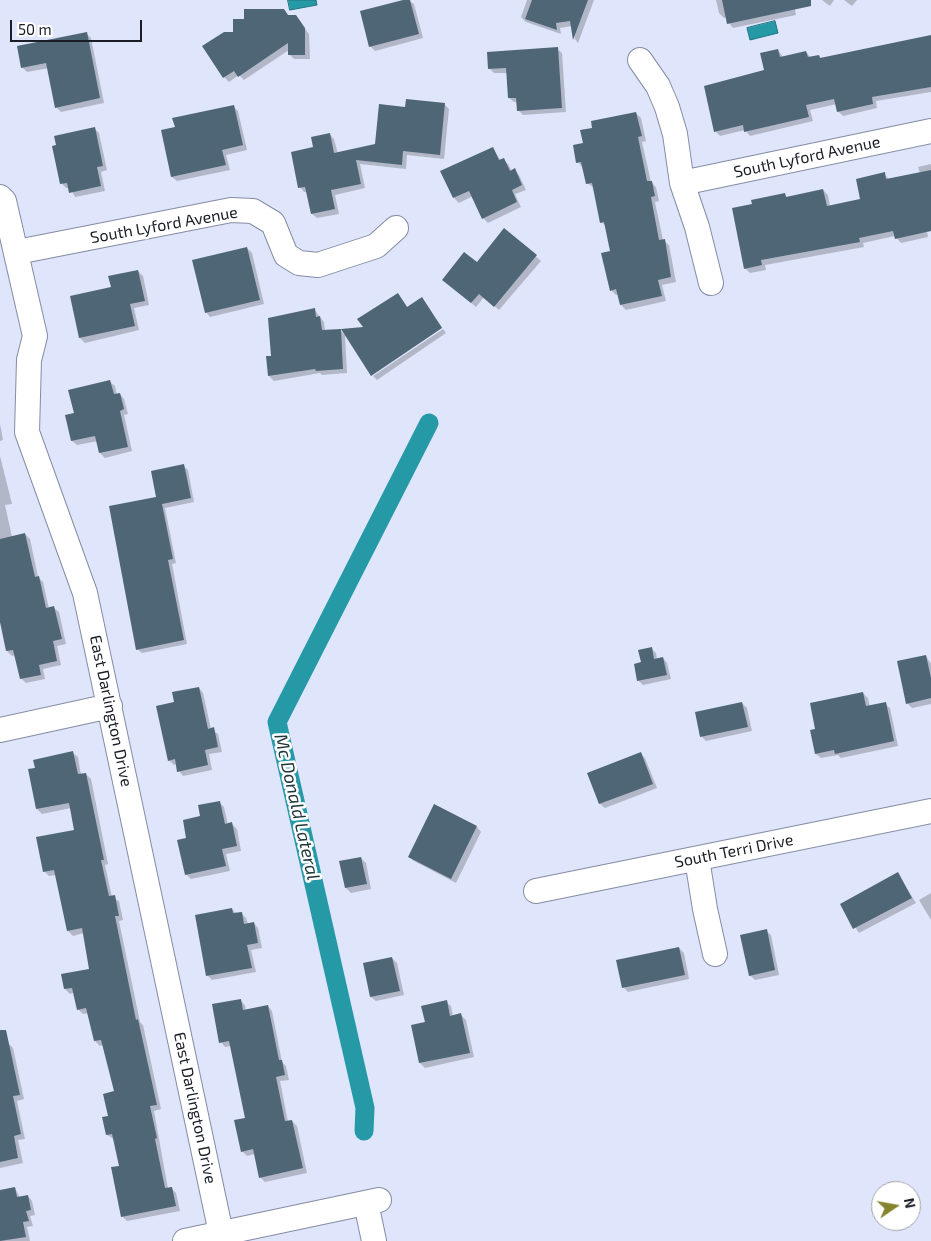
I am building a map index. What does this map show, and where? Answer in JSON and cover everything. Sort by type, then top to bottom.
[{"type":"street","points":[[640,60],[658,86],[667,108],[675,134],[682,183],[697,227],[711,282]]},
{"type":"street","name":"South Lyford Avenue","points":[[682,183],[931,131]]},
{"type":"street","name":"East Darlington Drive","points":[[0,197],[4,201],[17,252],[35,336],[29,360],[27,432],[85,593],[221,1233]]},
{"type":"street","name":"South Lyford Avenue","points":[[17,252],[231,210],[253,211],[273,223],[286,255],[299,263],[318,265],[376,246],[396,228]]},
{"type":"street","points":[[0,730],[110,706]]},
{"type":"street","name":"South Terri Drive","points":[[536,891],[931,811]]},
{"type":"street","points":[[698,859],[700,884],[714,954]]},
{"type":"street","points":[[185,1241],[372,1201],[374,1241]]},
{"type":"water","points":[[288,0],[316,0],[317,5],[290,10]]},
{"type":"water","points":[[775,21],[778,33],[750,40],[747,28]]},
{"type":"building","points":[[403,0],[410,0],[419,34],[369,47],[360,11]]},
{"type":"building","points":[[532,0],[588,0],[573,40],[570,21],[556,23],[557,30],[525,19]]},
{"type":"building","points":[[722,0],[811,0],[811,6],[727,24]]},
{"type":"building","points":[[244,9],[284,9],[288,15],[296,15],[305,28],[305,55],[288,55],[288,43],[238,77],[234,71],[223,78],[202,46],[224,32],[233,32],[233,19],[244,19]]},
{"type":"building","points":[[87,32],[100,98],[55,108],[46,63],[21,68],[17,46]]},
{"type":"building","points":[[931,35],[931,87],[872,97],[873,104],[837,112],[834,99],[806,105],[809,117],[744,132],[743,125],[714,132],[704,86],[764,70],[760,53],[778,49],[780,57],[806,51],[808,57],[819,55],[820,58]]},
{"type":"building","points":[[558,47],[562,108],[517,111],[516,98],[508,98],[506,68],[488,69],[487,52]]},
{"type":"building","points":[[406,99],[445,103],[440,155],[403,151],[402,165],[356,160],[361,184],[331,190],[335,209],[311,214],[305,187],[298,188],[291,152],[313,147],[311,137],[330,133],[334,153],[375,144],[379,104],[405,107]]},
{"type":"building","points":[[234,105],[243,145],[222,150],[226,165],[171,177],[161,130],[175,127],[172,118]]},
{"type":"building","points":[[636,112],[642,136],[638,137],[647,181],[652,181],[655,196],[651,197],[659,240],[665,239],[671,277],[658,280],[662,296],[620,305],[616,289],[610,291],[601,253],[610,251],[604,222],[600,223],[592,183],[586,184],[581,162],[576,163],[573,145],[583,143],[580,130],[592,128],[591,121]]},
{"type":"building","points":[[95,127],[103,166],[97,167],[101,186],[69,193],[67,183],[60,184],[52,146],[56,145],[54,136]]},
{"type":"building","points":[[493,147],[499,160],[504,158],[510,171],[515,168],[522,185],[512,190],[517,202],[482,219],[469,191],[453,198],[440,171]]},
{"type":"building","points":[[931,170],[931,231],[895,239],[893,231],[859,238],[860,242],[761,260],[762,265],[744,269],[732,208],[752,204],[751,200],[785,193],[786,197],[823,189],[827,206],[860,199],[856,179],[885,172],[886,179]]},
{"type":"building","points":[[504,228],[537,255],[494,307],[479,294],[471,303],[442,280],[464,252],[477,262]]},
{"type":"building","points":[[247,247],[260,300],[205,313],[192,260]]},
{"type":"building","points":[[138,270],[145,301],[130,304],[135,326],[79,338],[70,296],[111,287],[108,276]]},
{"type":"building","points":[[398,293],[407,307],[422,297],[442,328],[371,376],[341,329],[363,327],[357,319]]},
{"type":"building","points":[[315,308],[316,317],[320,316],[322,330],[341,329],[343,369],[316,371],[315,369],[268,376],[266,356],[271,356],[268,318]]},
{"type":"building","points":[[110,380],[114,394],[120,393],[124,409],[120,411],[128,447],[99,453],[95,436],[71,441],[65,415],[74,413],[68,390]]},
{"type":"building","points":[[184,464],[191,498],[162,504],[173,559],[168,560],[184,640],[136,650],[109,506],[156,497],[151,471]]},
{"type":"building","points":[[25,533],[35,577],[39,576],[46,608],[54,606],[62,639],[53,641],[57,661],[39,665],[41,675],[20,679],[13,650],[6,651],[0,622],[0,539]]},
{"type":"building","points":[[652,647],[654,659],[663,657],[667,675],[637,681],[634,664],[641,662],[638,650]]},
{"type":"building","points":[[926,655],[931,678],[931,698],[906,704],[897,661]]},
{"type":"building","points":[[199,687],[208,729],[214,727],[218,747],[205,750],[208,765],[177,772],[175,759],[168,761],[156,706],[174,702],[172,692]]},
{"type":"building","points":[[863,692],[866,706],[886,702],[894,741],[835,754],[834,750],[815,754],[810,730],[815,729],[810,703]]},
{"type":"building","points":[[742,702],[748,727],[700,737],[695,712]]},
{"type":"building","points":[[73,751],[78,774],[86,773],[104,860],[101,860],[109,896],[115,895],[119,916],[115,916],[136,1020],[138,1019],[157,1105],[150,1106],[157,1138],[155,1139],[165,1188],[172,1187],[176,1206],[121,1217],[111,1167],[119,1166],[112,1134],[106,1135],[102,1117],[108,1116],[103,1094],[114,1091],[101,1040],[94,1041],[86,1008],[77,1010],[72,988],[64,989],[61,974],[89,969],[82,928],[67,931],[54,870],[43,872],[36,837],[74,830],[69,803],[36,809],[28,769],[35,768],[33,760]]},
{"type":"building","points":[[641,752],[653,784],[599,804],[587,773]]},
{"type":"building","points":[[220,801],[225,824],[232,822],[237,846],[222,849],[226,866],[185,875],[177,840],[186,838],[183,820],[200,816],[198,805]]},
{"type":"building","points":[[434,804],[477,826],[451,879],[408,857]]},
{"type":"building","points":[[361,857],[367,884],[345,888],[339,861]]},
{"type":"building","points":[[898,872],[912,898],[853,929],[840,904]]},
{"type":"building","points":[[232,908],[233,913],[242,912],[244,924],[254,922],[258,943],[247,945],[252,968],[206,976],[195,915]]},
{"type":"building","points":[[767,929],[775,970],[749,976],[740,935]]},
{"type":"building","points":[[679,947],[685,975],[622,988],[616,960]]},
{"type":"building","points":[[392,957],[400,991],[370,997],[363,963]]},
{"type":"building","points":[[241,999],[243,1010],[268,1005],[279,1060],[282,1060],[285,1075],[276,1077],[285,1121],[292,1120],[303,1168],[259,1178],[253,1149],[241,1152],[234,1120],[245,1118],[229,1041],[219,1043],[212,1004]]},
{"type":"building","points":[[447,1000],[450,1016],[461,1013],[470,1053],[419,1063],[411,1025],[425,1022],[421,1006]]},
{"type":"building","points":[[0,1030],[6,1030],[20,1095],[13,1096],[21,1134],[14,1136],[18,1158],[0,1162]]},
{"type":"building","points":[[15,1187],[17,1197],[28,1195],[31,1210],[26,1211],[29,1221],[23,1222],[26,1237],[0,1241],[0,1190]]},
{"type":"waterway","name":"Mc Donald Lateral","points":[[364,1131],[365,1108],[277,722],[429,423]]}]
